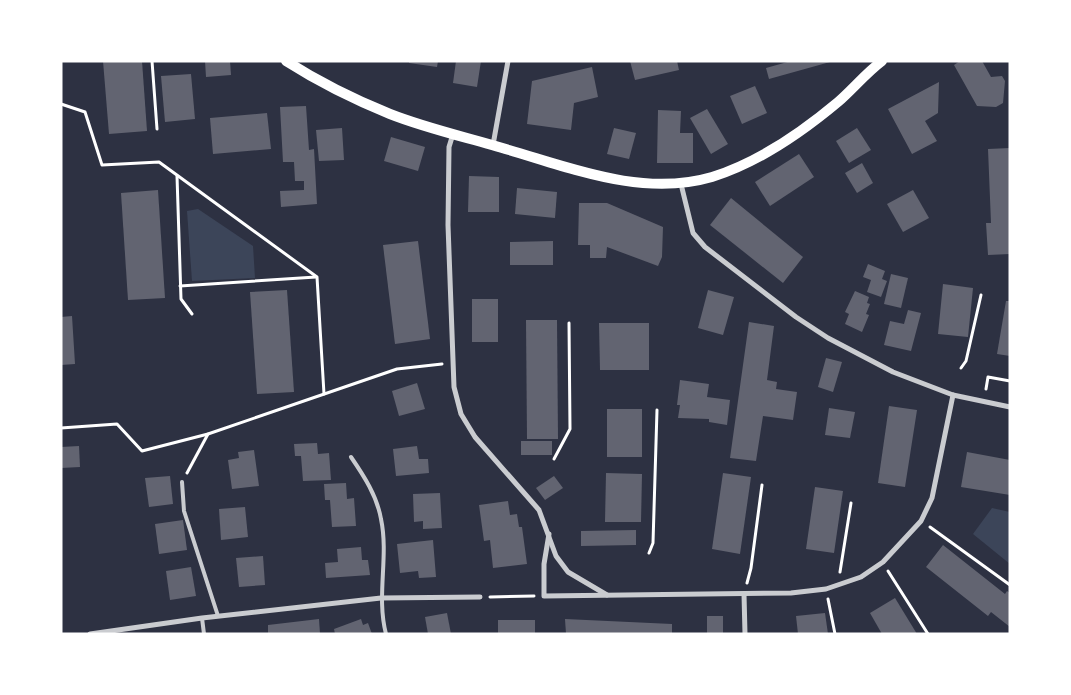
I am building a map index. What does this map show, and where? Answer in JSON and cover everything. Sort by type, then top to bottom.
[{"type":"main road","points":[[286,61],[338,92],[392,115],[594,175],[650,185],[682,184],[712,176],[744,164],[795,135],[837,103],[879,63]]},
{"type":"street","points":[[493,145],[508,61]]},
{"type":"street","points":[[453,134],[449,147],[448,225],[454,388],[461,414],[475,437],[539,510],[556,556],[568,572],[608,595]]},
{"type":"street","points":[[682,184],[693,232],[705,247],[796,317],[828,338],[893,372],[953,395],[1010,407]]},
{"type":"street","points":[[549,534],[544,564],[544,596],[744,594],[826,588],[838,585],[861,577],[883,562],[921,521],[932,498],[953,395]]},
{"type":"street","points":[[744,594],[744,634]]},
{"type":"street","points":[[90,634],[218,616],[381,598],[480,597]]},
{"type":"lane","points":[[351,457],[371,487],[382,518],[381,615],[386,634]]},
{"type":"lane","points":[[182,482],[184,511],[218,616]]},
{"type":"lane","points":[[202,618],[204,634]]},
{"type":"path","points":[[152,61],[157,129]]},
{"type":"path","points":[[61,104],[86,112],[102,165],[159,162],[317,277]]},
{"type":"path","points":[[177,176],[181,299],[192,314]]},
{"type":"path","points":[[180,286],[317,277]]},
{"type":"path","points":[[317,277],[324,394]]},
{"type":"path","points":[[962,368],[966,361],[981,295]]},
{"type":"path","points":[[554,459],[570,429],[569,323]]},
{"type":"path","points":[[61,428],[117,424],[142,451],[208,434],[397,369],[453,363]]},
{"type":"path","points":[[986,389],[988,377],[1010,381]]},
{"type":"path","points":[[649,553],[653,543],[657,410]]},
{"type":"path","points":[[182,482],[208,434]]},
{"type":"path","points":[[744,594],[751,568],[762,485]]},
{"type":"path","points":[[838,585],[851,503]]},
{"type":"path","points":[[921,521],[1010,585]]},
{"type":"path","points":[[883,562],[928,634]]},
{"type":"path","points":[[826,588],[835,634]]},
{"type":"path","points":[[480,597],[544,596]]},
{"type":"shaded area","points":[[198,209],[253,246],[255,278],[192,281],[187,211]]},
{"type":"shaded area","points":[[992,508],[1010,512],[1010,564],[973,534]]},
{"type":"building","points":[[103,61],[142,61],[147,131],[109,134]]},
{"type":"building","points":[[205,61],[230,61],[231,75],[206,77]]},
{"type":"building","points":[[409,61],[438,61],[437,67],[409,63]]},
{"type":"building","points":[[456,61],[481,61],[477,87],[453,83]]},
{"type":"building","points":[[630,61],[677,61],[679,70],[635,80]]},
{"type":"building","points":[[791,61],[830,62],[769,79],[766,68]]},
{"type":"building","points":[[960,61],[982,61],[991,77],[1002,76],[1005,81],[1003,103],[996,107],[977,106],[954,65]]},
{"type":"building","points":[[592,67],[598,97],[574,103],[571,130],[527,124],[532,81]]},
{"type":"building","points":[[191,74],[195,119],[165,122],[161,76]]},
{"type":"building","points":[[939,82],[938,113],[925,121],[937,141],[912,154],[888,109]]},
{"type":"building","points":[[755,86],[767,113],[742,124],[730,96]]},
{"type":"building","points":[[306,106],[309,150],[314,149],[317,204],[281,207],[280,191],[304,190],[304,181],[295,181],[294,162],[283,162],[280,107]]},
{"type":"building","points":[[707,109],[728,144],[711,154],[690,118]]},
{"type":"building","points":[[658,110],[681,111],[680,133],[693,133],[693,163],[657,163]]},
{"type":"building","points":[[267,113],[271,149],[213,154],[210,118]]},
{"type":"building","points":[[342,128],[344,160],[319,161],[316,130]]},
{"type":"building","points":[[614,128],[636,133],[629,159],[607,154]]},
{"type":"building","points":[[857,128],[871,150],[849,163],[836,141]]},
{"type":"building","points":[[391,137],[425,147],[418,171],[384,161]]},
{"type":"building","points":[[1010,148],[1010,254],[988,255],[986,223],[991,223],[988,149]]},
{"type":"building","points":[[799,154],[814,177],[770,206],[755,182]]},
{"type":"building","points":[[862,163],[873,183],[857,193],[845,173]]},
{"type":"building","points":[[469,176],[499,177],[499,212],[468,212]]},
{"type":"building","points":[[517,188],[557,192],[555,218],[515,214]]},
{"type":"building","points":[[158,190],[165,298],[128,300],[121,193]]},
{"type":"building","points":[[913,190],[929,218],[903,232],[887,204]]},
{"type":"building","points":[[731,198],[803,257],[783,283],[710,225]]},
{"type":"building","points":[[579,203],[607,203],[663,227],[662,257],[658,266],[607,247],[606,258],[590,258],[590,245],[578,245]]},
{"type":"building","points":[[418,241],[430,339],[395,344],[383,245]]},
{"type":"building","points":[[553,241],[553,265],[510,265],[510,242]]},
{"type":"building","points":[[868,264],[885,271],[882,279],[887,281],[881,297],[867,292],[871,280],[863,277]]},
{"type":"building","points":[[891,274],[908,278],[901,308],[884,304]]},
{"type":"building","points":[[943,284],[973,288],[968,337],[938,334]]},
{"type":"building","points":[[287,290],[294,392],[257,394],[250,292]]},
{"type":"building","points":[[708,290],[734,297],[723,335],[698,328]]},
{"type":"building","points":[[855,291],[869,297],[867,303],[870,304],[866,314],[869,315],[862,332],[845,324],[849,314],[845,312]]},
{"type":"building","points":[[472,299],[498,299],[498,342],[472,342]]},
{"type":"building","points":[[1006,301],[1010,301],[1010,356],[997,354]]},
{"type":"building","points":[[908,310],[921,313],[911,351],[884,345],[890,321],[904,324]]},
{"type":"building","points":[[72,316],[75,364],[61,365],[61,317]]},
{"type":"building","points":[[526,320],[557,320],[558,439],[527,439]]},
{"type":"building","points":[[749,322],[774,326],[767,380],[777,382],[776,389],[797,392],[793,420],[763,416],[756,461],[730,458]]},
{"type":"building","points":[[599,323],[649,323],[649,370],[600,370]]},
{"type":"building","points":[[826,358],[842,362],[833,392],[818,387]]},
{"type":"building","points":[[680,380],[709,384],[707,397],[730,400],[727,425],[709,422],[709,419],[678,418],[680,405],[677,405]]},
{"type":"building","points":[[417,383],[425,409],[399,416],[392,391]]},
{"type":"building","points":[[889,406],[917,410],[905,487],[878,483]]},
{"type":"building","points":[[829,408],[855,412],[850,438],[825,435]]},
{"type":"building","points":[[607,409],[642,409],[642,457],[607,457]]},
{"type":"building","points":[[521,441],[552,441],[552,455],[521,455]]},
{"type":"building","points":[[317,443],[318,454],[329,453],[331,480],[303,481],[301,456],[295,456],[294,444]]},
{"type":"building","points":[[79,446],[80,467],[61,468],[61,447]]},
{"type":"building","points":[[417,446],[419,459],[428,459],[429,473],[396,476],[393,449]]},
{"type":"building","points":[[254,450],[259,486],[232,489],[228,460],[239,458],[238,452]]},
{"type":"building","points":[[967,452],[1010,460],[1010,495],[961,487]]},
{"type":"building","points":[[606,473],[642,474],[641,522],[605,522]]},
{"type":"building","points":[[723,473],[751,477],[740,554],[712,549]]},
{"type":"building","points":[[170,476],[173,504],[149,507],[145,478]]},
{"type":"building","points":[[554,476],[563,488],[545,500],[536,488]]},
{"type":"building","points":[[346,483],[347,499],[354,498],[356,526],[332,527],[330,500],[325,500],[324,484]]},
{"type":"building","points":[[815,487],[843,491],[834,553],[806,549]]},
{"type":"building","points":[[440,493],[442,528],[423,529],[423,521],[414,522],[413,494]]},
{"type":"building","points":[[508,501],[510,515],[517,514],[519,527],[522,527],[527,564],[493,568],[490,540],[484,541],[479,505]]},
{"type":"building","points":[[245,507],[248,537],[221,540],[219,509]]},
{"type":"building","points":[[183,520],[187,550],[159,554],[155,524]]},
{"type":"building","points":[[636,530],[636,545],[581,546],[581,531]]},
{"type":"building","points":[[433,540],[436,577],[419,578],[418,571],[400,573],[397,544]]},
{"type":"building","points":[[943,545],[1005,594],[1007,591],[1010,593],[1010,627],[991,612],[988,616],[926,567]]},
{"type":"building","points":[[361,547],[362,560],[368,560],[370,575],[326,578],[325,563],[338,562],[337,549]]},
{"type":"building","points":[[263,556],[265,585],[239,587],[236,558]]},
{"type":"building","points":[[191,567],[196,596],[170,600],[166,571]]},
{"type":"building","points":[[895,598],[917,634],[882,634],[870,613]]},
{"type":"building","points":[[447,613],[451,634],[428,634],[425,617]]},
{"type":"building","points":[[825,613],[828,634],[798,634],[796,616]]},
{"type":"building","points":[[707,616],[723,616],[723,634],[707,634]]},
{"type":"building","points":[[319,619],[320,634],[268,634],[268,625]]},
{"type":"building","points":[[361,619],[363,625],[368,623],[372,634],[335,634],[334,629]]},
{"type":"building","points":[[565,619],[672,624],[672,634],[566,634]]},
{"type":"building","points":[[498,620],[535,620],[535,634],[498,634]]}]
